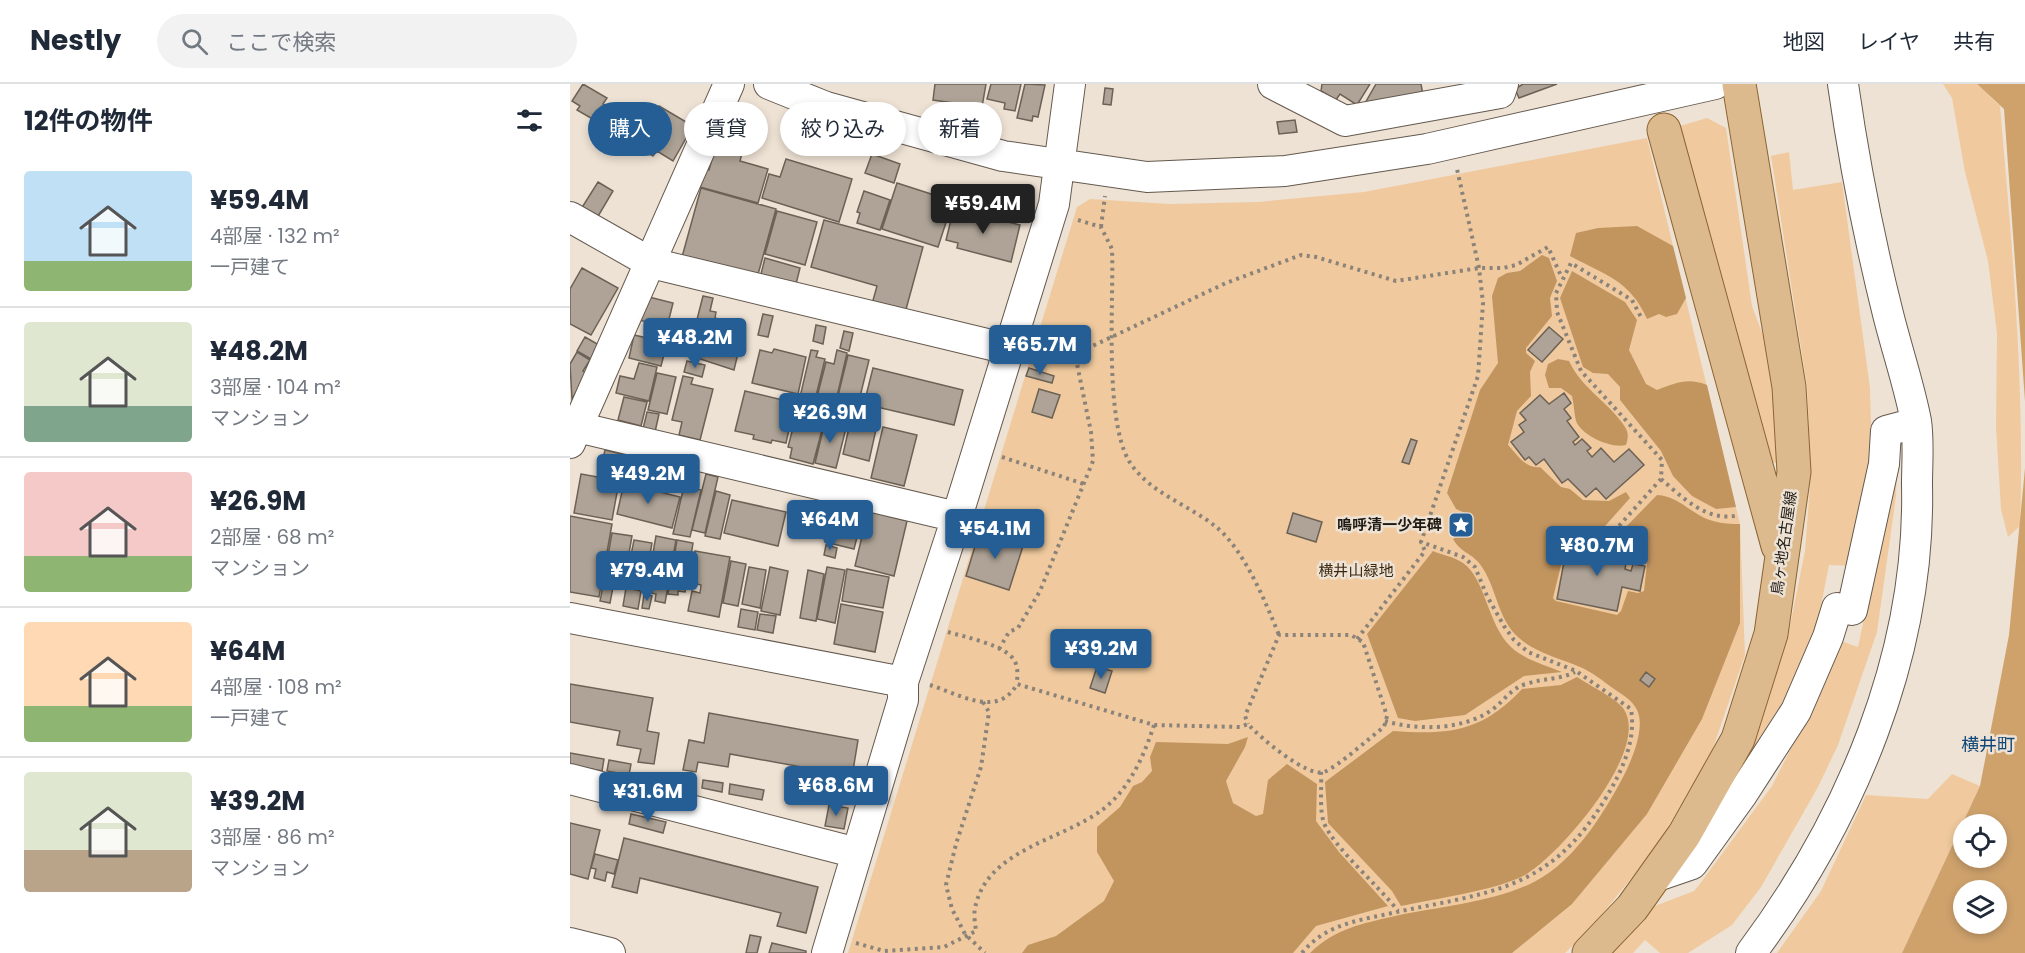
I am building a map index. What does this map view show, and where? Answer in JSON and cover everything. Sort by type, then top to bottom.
[{"type":"main road","name":"鳥ヶ地名古屋線","points":[[1589,953],[1632,908],[1684,835],[1738,739],[1771,634],[1794,472],[1789,387],[1739,84]]},
{"type":"main road","points":[[1664,130],[1782,560]]},
{"type":"street","points":[[729,84],[651,263],[572,431],[957,517]]},
{"type":"street","points":[[769,84],[830,96],[1003,156],[1147,177],[1285,171],[1427,149],[1715,84]]},
{"type":"street","points":[[836,946],[857,853],[903,700],[913,682],[957,517],[1054,204],[1070,84]]},
{"type":"street","points":[[1273,84],[1345,121],[1500,93],[1503,84]]},
{"type":"street","points":[[1751,953],[1784,909],[1853,784],[1880,718],[1904,624],[1918,531],[1916,423],[1857,177],[1842,84]]},
{"type":"street","points":[[570,217],[651,263],[1008,349]]},
{"type":"street","points":[[1654,877],[1692,864],[1741,796],[1796,711],[1828,637],[1837,608],[1852,610],[1884,465],[1886,431],[1916,423]]},
{"type":"street","points":[[570,618],[913,682]]},
{"type":"street","points":[[570,779],[857,853]]},
{"type":"street","points":[[570,943],[610,953]]},
{"type":"path","points":[[1357,639],[1425,551],[1421,542],[1478,376],[1483,303],[1479,268],[1457,169]]},
{"type":"path","points":[[1104,192],[1101,227],[1112,249],[1116,422],[1128,460],[1144,481],[1216,526],[1236,547],[1279,635],[1245,716],[1248,724],[1257,734],[1311,772],[1321,772],[1384,727],[1387,716],[1363,642],[1351,635],[1279,635]]},
{"type":"path","points":[[1074,219],[1101,227]]},
{"type":"path","points":[[999,649],[1009,632],[1018,628],[1040,591],[1093,461],[1091,432],[1077,364],[1084,350],[1113,334],[1256,270],[1301,255],[1316,257],[1396,281],[1416,280],[1479,268],[1516,265],[1548,247],[1562,278]]},
{"type":"path","points":[[1609,537],[1661,479],[1662,460],[1581,371],[1557,312],[1556,293],[1571,263],[1632,300],[1642,319]]},
{"type":"path","points":[[994,455],[1084,484]]},
{"type":"path","points":[[1661,479],[1705,513],[1729,517],[1738,515]]},
{"type":"path","points":[[1302,953],[1334,927],[1495,891],[1525,880],[1569,848],[1599,811],[1622,768],[1633,723],[1631,710],[1576,671],[1528,652],[1504,626],[1487,597],[1476,567],[1463,557],[1421,542]]},
{"type":"path","points":[[913,682],[990,704],[1002,702],[1017,684],[1018,671],[1014,660],[999,649],[940,629]]},
{"type":"path","points":[[1385,721],[1426,727],[1466,722],[1493,709],[1508,693],[1526,684],[1561,678],[1576,671]]},
{"type":"path","points":[[1017,684],[1154,725],[1182,728],[1240,727],[1248,724]]},
{"type":"path","points":[[983,702],[989,712],[981,767],[956,844],[946,885],[952,909],[968,937],[985,953]]},
{"type":"path","points":[[836,946],[884,951],[944,947],[968,937],[976,931],[975,905],[998,867],[1024,850],[1073,828],[1103,809],[1122,790],[1138,766],[1154,725]]},
{"type":"path","points":[[1321,772],[1324,822],[1344,851],[1379,887],[1398,911]]},
{"type":"green space","points":[[1943,84],[1977,84],[2000,106],[2016,316],[2021,421],[2020,526],[2008,537],[2001,509],[1996,427],[1997,334],[1988,261],[1965,172],[1952,98]]},
{"type":"green space","points":[[1707,118],[1726,128],[1752,306],[1771,357],[1777,463],[1769,462],[1738,336],[1680,126]]},
{"type":"green space","name":"横井山緑地","points":[[1647,138],[1740,524],[1745,655],[1712,751],[1657,846],[1591,928],[1565,953],[848,953],[1077,207],[1090,199],[1170,204],[1258,202],[1364,192]]},
{"type":"green space","points":[[1789,152],[1793,190],[1842,182],[1870,388],[1872,463],[1853,566],[1829,565],[1816,631],[1781,715],[1733,793],[1735,776],[1760,717],[1788,636],[1805,551],[1811,472],[1807,386],[1771,156]]},
{"type":"green space","points":[[1897,464],[1896,496],[1877,632],[1838,745],[1818,787],[1761,887],[1732,925],[1688,953],[1660,953],[1645,940],[1633,953],[1604,953],[1639,912],[1694,891],[1699,885],[1772,786],[1809,713],[1838,640],[1858,647]]},
{"type":"green space","points":[[1952,774],[1980,786],[1967,814],[1953,814],[1953,844],[1902,953],[1777,953],[1821,891],[1866,795],[1928,799]]},
{"type":"shaded area","points":[[1977,84],[2025,84],[2025,401],[2004,109]]},
{"type":"shaded area","points":[[1637,226],[1673,246],[1686,298],[1677,314],[1666,317],[1659,314],[1647,319],[1633,295],[1624,287],[1605,274],[1570,256],[1576,233],[1598,228]]},
{"type":"shaded area","points":[[1542,255],[1549,258],[1557,281],[1550,298],[1552,316],[1526,348],[1526,353],[1535,361],[1530,372],[1531,396],[1517,411],[1508,445],[1526,464],[1540,467],[1561,487],[1570,489],[1583,500],[1609,501],[1626,492],[1630,498],[1598,534],[1591,538],[1567,541],[1553,598],[1556,601],[1617,615],[1621,611],[1628,591],[1638,593],[1644,591],[1647,563],[1625,549],[1619,534],[1657,495],[1675,500],[1709,520],[1740,524],[1740,623],[1702,719],[1647,814],[1572,904],[1512,953],[1310,953],[1339,932],[1360,925],[1496,896],[1544,877],[1571,853],[1594,825],[1622,779],[1633,754],[1640,726],[1633,703],[1589,671],[1540,651],[1519,638],[1506,621],[1490,581],[1479,563],[1459,547],[1453,539],[1468,530],[1474,517],[1456,509],[1447,493],[1480,390],[1498,363],[1492,296],[1498,278],[1507,273],[1520,271]]},
{"type":"shaded area","points":[[1572,271],[1625,302],[1637,320],[1629,350],[1646,384],[1657,390],[1688,381],[1707,385],[1736,507],[1716,509],[1692,496],[1673,476],[1661,451],[1620,400],[1620,387],[1608,374],[1593,373],[1583,367],[1560,298]]},
{"type":"shaded area","points":[[1558,359],[1569,361],[1588,388],[1619,418],[1627,432],[1626,445],[1613,445],[1597,440],[1579,426],[1572,396],[1561,388],[1549,388],[1545,375],[1548,364]]},
{"type":"shaded area","points":[[2025,468],[2025,953],[1902,953],[1953,844],[1953,868],[2007,868],[2007,814],[1967,814],[1980,786],[2009,635]]},
{"type":"shaded area","points":[[1433,551],[1460,561],[1471,570],[1497,626],[1511,647],[1529,659],[1562,672],[1524,676],[1465,715],[1415,721],[1398,718],[1367,634]]},
{"type":"shaded area","points":[[1577,677],[1619,704],[1623,708],[1629,726],[1625,748],[1614,773],[1579,824],[1559,847],[1525,875],[1483,890],[1401,906],[1392,891],[1328,823],[1325,782],[1393,731],[1431,732],[1464,728],[1493,714],[1522,689],[1561,685]]},
{"type":"shaded area","points":[[1248,737],[1226,781],[1233,803],[1256,816],[1263,814],[1268,780],[1287,764],[1317,784],[1316,821],[1339,852],[1388,906],[1316,926],[1293,953],[1022,953],[1028,945],[1056,936],[1104,901],[1114,881],[1097,852],[1097,827],[1120,807],[1133,786],[1142,782],[1152,771],[1150,757],[1156,742],[1228,744]]},
{"type":"building","points":[[583,84],[607,98],[604,102],[588,102],[588,116],[577,110],[580,106],[572,101]]},
{"type":"building","points":[[935,84],[986,84],[983,102],[933,100]]},
{"type":"building","points":[[991,84],[1021,84],[1015,111],[1004,109],[1005,103],[987,99]]},
{"type":"building","points":[[1025,84],[1045,85],[1038,117],[1033,116],[1032,121],[1017,118]]},
{"type":"building","points":[[1322,84],[1370,84],[1357,105],[1340,94],[1336,100],[1321,91]]},
{"type":"building","points":[[1376,84],[1421,84],[1423,95],[1364,105]]},
{"type":"building","points":[[1523,84],[1557,84],[1519,98],[1515,89]]},
{"type":"building","points":[[1105,88],[1113,89],[1111,105],[1103,104]]},
{"type":"building","points":[[672,114],[684,121],[684,142],[673,161],[665,156],[672,156]]},
{"type":"building","points":[[1295,120],[1297,132],[1279,134],[1277,122]]},
{"type":"building","points":[[713,156],[741,156],[740,161],[768,169],[758,203],[700,187],[705,169],[709,170]]},
{"type":"building","points":[[871,156],[900,164],[894,183],[865,173]]},
{"type":"building","points":[[786,159],[852,179],[839,222],[762,198],[769,174],[780,177]]},
{"type":"building","points":[[598,182],[613,191],[597,218],[581,209]]},
{"type":"building","points":[[897,183],[953,201],[938,247],[882,229]]},
{"type":"building","points":[[701,188],[776,209],[757,278],[682,257]]},
{"type":"building","points":[[864,191],[890,200],[880,230],[857,223],[860,213],[857,212]]},
{"type":"building","points":[[954,208],[1020,225],[1011,262],[957,248],[958,243],[946,240]]},
{"type":"building","points":[[777,211],[817,222],[805,265],[765,254]]},
{"type":"building","points":[[824,220],[923,247],[905,313],[872,304],[877,286],[811,267]]},
{"type":"building","points":[[765,258],[800,268],[796,284],[761,274]]},
{"type":"building","points":[[582,268],[618,288],[591,335],[570,324],[570,289]]},
{"type":"building","points":[[645,296],[673,303],[667,327],[639,320]]},
{"type":"building","points":[[703,296],[713,298],[710,311],[716,312],[715,318],[725,321],[723,327],[743,332],[734,370],[688,355]]},
{"type":"building","points":[[763,314],[773,316],[768,337],[758,335]]},
{"type":"building","points":[[816,325],[826,327],[823,344],[813,341]]},
{"type":"building","points":[[1549,327],[1563,339],[1542,362],[1528,350]]},
{"type":"building","points":[[649,330],[669,335],[661,366],[629,358],[634,335],[647,338]]},
{"type":"building","points":[[844,331],[853,333],[849,351],[840,348]]},
{"type":"building","points":[[585,337],[599,345],[591,359],[577,351]]},
{"type":"building","points":[[774,349],[806,357],[798,394],[752,383],[760,350],[772,353]]},
{"type":"building","points":[[811,350],[818,351],[816,357],[825,359],[815,400],[800,397]]},
{"type":"building","points":[[837,350],[847,353],[835,405],[816,401],[826,362],[834,364]]},
{"type":"building","points":[[577,352],[590,360],[583,371],[587,373],[572,399],[570,364]]},
{"type":"building","points":[[848,355],[869,360],[856,413],[835,408]]},
{"type":"building","points":[[687,361],[705,365],[702,377],[684,372]]},
{"type":"building","points":[[639,363],[657,367],[649,401],[616,393],[620,376],[634,379]]},
{"type":"building","points":[[873,368],[963,390],[954,425],[864,404]]},
{"type":"building","points":[[1029,368],[1054,376],[1052,383],[1026,376]]},
{"type":"building","points":[[657,373],[676,377],[667,414],[648,410]]},
{"type":"building","points":[[683,376],[693,378],[691,384],[713,389],[700,440],[679,435],[682,422],[672,420]]},
{"type":"building","points":[[1039,389],[1060,395],[1052,418],[1032,412]]},
{"type":"building","points":[[745,391],[795,403],[786,443],[772,440],[771,443],[753,439],[754,435],[735,431]]},
{"type":"building","points":[[1564,393],[1571,403],[1564,409],[1571,418],[1567,421],[1579,437],[1573,442],[1575,445],[1582,439],[1591,448],[1587,451],[1592,457],[1601,448],[1614,462],[1629,449],[1644,465],[1606,499],[1596,488],[1586,497],[1568,479],[1562,483],[1544,459],[1536,465],[1529,457],[1525,460],[1511,442],[1524,432],[1519,425],[1526,420],[1520,413],[1540,395],[1549,404]]},
{"type":"building","points":[[624,397],[647,402],[641,426],[618,420]]},
{"type":"building","points":[[799,403],[824,409],[822,419],[796,414]]},
{"type":"building","points":[[647,412],[659,414],[655,432],[643,429]]},
{"type":"building","points":[[826,418],[835,420],[834,425],[846,428],[836,468],[815,463]]},
{"type":"building","points":[[851,419],[877,425],[869,461],[843,454]]},
{"type":"building","points":[[794,424],[822,430],[813,464],[790,458],[792,448],[788,447]]},
{"type":"building","points":[[883,427],[917,435],[904,486],[871,478]]},
{"type":"building","points":[[1411,439],[1417,441],[1409,464],[1402,462]]},
{"type":"building","points":[[605,450],[626,455],[622,474],[601,468]]},
{"type":"building","points":[[629,456],[647,460],[642,479],[625,475]]},
{"type":"building","points":[[581,474],[609,479],[608,485],[618,487],[612,520],[574,513]]},
{"type":"building","points":[[706,474],[718,477],[705,533],[692,530]]},
{"type":"building","points":[[624,483],[680,497],[672,528],[617,514]]},
{"type":"building","points":[[684,486],[701,490],[690,537],[673,534]]},
{"type":"building","points":[[716,491],[730,495],[720,539],[705,536]]},
{"type":"building","points":[[732,500],[786,512],[778,546],[724,533]]},
{"type":"building","points":[[834,506],[851,510],[848,522],[860,525],[854,549],[825,542]]},
{"type":"building","points":[[868,511],[907,521],[894,576],[855,566]]},
{"type":"building","points":[[1293,513],[1322,522],[1316,542],[1287,533]]},
{"type":"building","points":[[570,516],[612,524],[599,597],[570,592]]},
{"type":"building","points":[[980,530],[1024,543],[1009,590],[966,576]]},
{"type":"building","points":[[612,533],[632,536],[623,588],[603,584]]},
{"type":"building","points":[[656,536],[676,540],[665,603],[655,601],[656,594],[646,592]]},
{"type":"building","points":[[634,540],[652,543],[645,583],[626,580]]},
{"type":"building","points":[[677,540],[693,543],[685,592],[678,591],[678,595],[668,594]]},
{"type":"building","points":[[1584,541],[1610,547],[1608,555],[1627,558],[1625,569],[1631,571],[1633,564],[1645,566],[1640,591],[1622,587],[1617,611],[1557,599],[1567,546],[1582,549]]},
{"type":"building","points":[[826,545],[837,548],[835,558],[824,555]]},
{"type":"building","points":[[695,551],[730,557],[719,617],[688,611],[692,591],[700,593],[701,585],[689,582]]},
{"type":"building","points":[[731,561],[746,564],[738,606],[723,603]]},
{"type":"building","points":[[749,567],[766,570],[760,608],[742,604]]},
{"type":"building","points":[[770,567],[788,571],[780,615],[761,611]]},
{"type":"building","points":[[827,567],[845,570],[835,623],[817,619]]},
{"type":"building","points":[[847,569],[889,577],[883,608],[842,601]]},
{"type":"building","points":[[808,570],[824,574],[816,621],[800,618]]},
{"type":"building","points":[[603,586],[613,587],[610,603],[600,601]]},
{"type":"building","points":[[626,588],[641,591],[638,609],[623,606]]},
{"type":"building","points":[[644,595],[652,596],[649,609],[642,608]]},
{"type":"building","points":[[841,604],[883,612],[875,652],[834,644]]},
{"type":"building","points":[[741,609],[758,612],[755,630],[738,627]]},
{"type":"building","points":[[760,614],[776,616],[773,633],[757,630]]},
{"type":"building","points":[[1097,667],[1112,671],[1105,693],[1090,688]]},
{"type":"building","points":[[1646,672],[1655,679],[1649,687],[1640,680]]},
{"type":"building","points":[[570,684],[653,698],[647,731],[659,733],[654,764],[638,762],[641,749],[617,745],[620,731],[570,722]]},
{"type":"building","points":[[709,713],[858,740],[850,789],[822,783],[824,771],[730,754],[728,767],[698,762],[696,772],[683,770],[689,740],[704,743]]},
{"type":"building","points":[[570,753],[604,759],[602,771],[570,765]]},
{"type":"building","points":[[609,760],[631,764],[629,775],[607,771]]},
{"type":"building","points":[[703,780],[723,783],[722,792],[702,788]]},
{"type":"building","points":[[730,784],[764,790],[762,800],[729,794]]},
{"type":"building","points":[[829,805],[848,808],[844,829],[825,826]]},
{"type":"building","points":[[631,814],[666,822],[663,833],[629,824]]},
{"type":"building","points":[[570,823],[600,830],[588,879],[570,874]]},
{"type":"building","points":[[624,838],[818,887],[806,933],[777,926],[781,913],[640,878],[637,893],[612,887]]},
{"type":"building","points":[[595,854],[618,860],[614,874],[607,872],[605,881],[594,878],[596,869],[591,868]]},
{"type":"building","points":[[750,935],[761,937],[757,953],[746,953]]},
{"type":"building","points":[[772,943],[806,951],[806,953],[769,953]]},
{"type":"place","name":"嗚呼清一少年碑","points":[[1461,525]]},
{"type":"district","name":"横井町","points":[[1988,745]]}]
